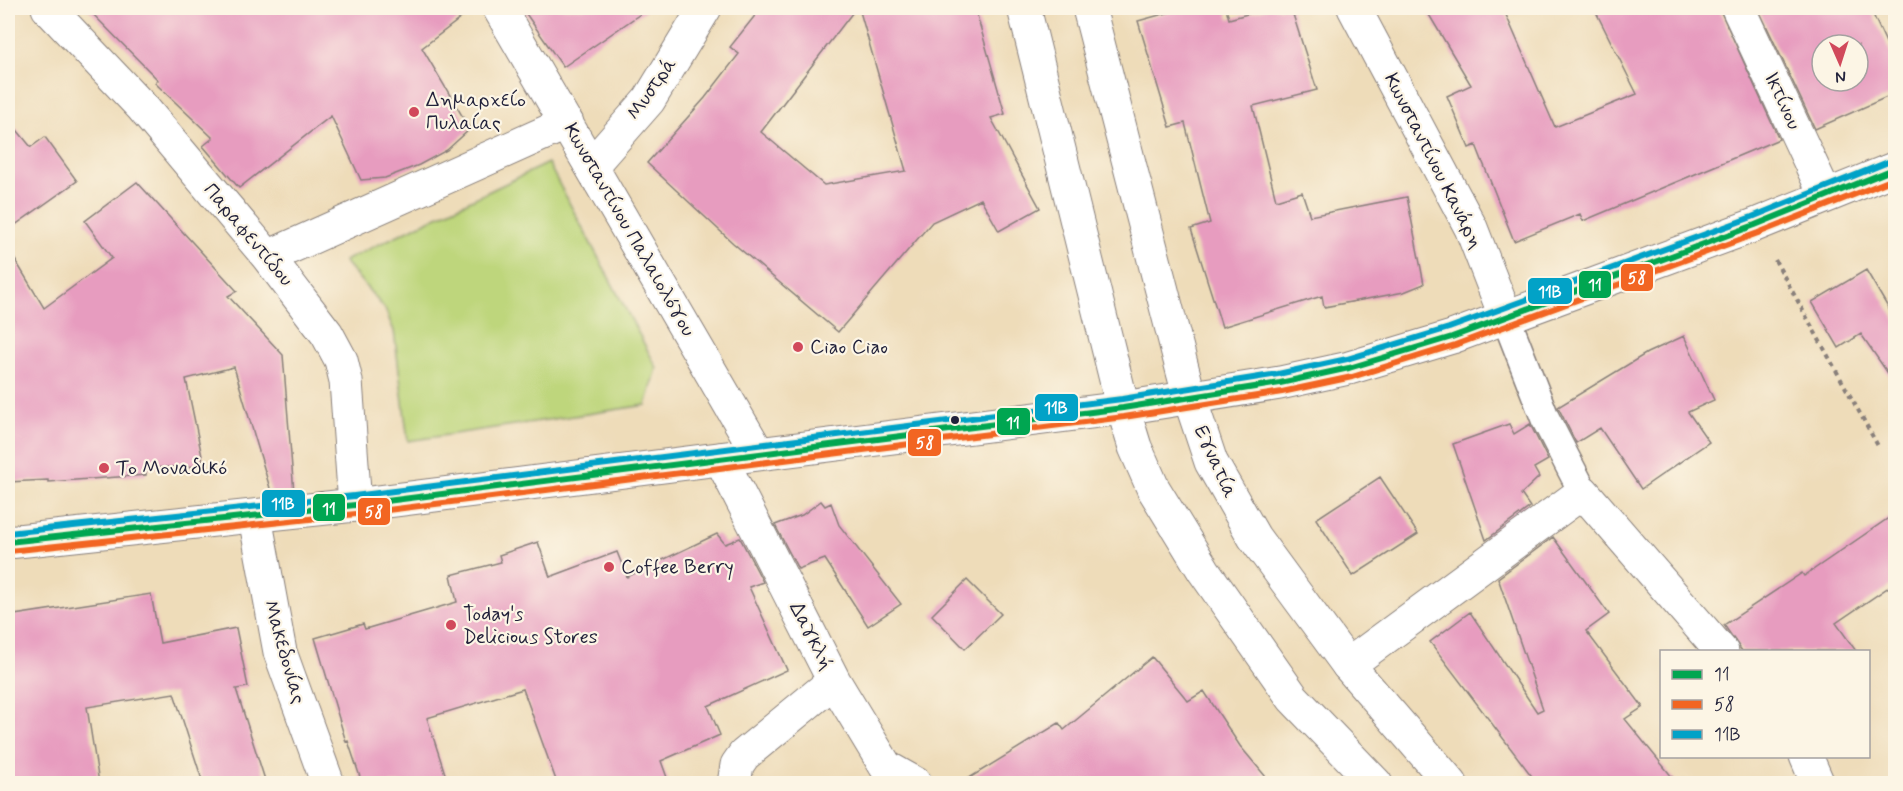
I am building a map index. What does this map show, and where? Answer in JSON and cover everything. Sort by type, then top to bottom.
[{"type":"street","name":"Παραφεντίδου","points":[[48,8],[142,107],[319,321],[341,360],[346,381],[355,505]]},
{"type":"street","name":"Κωνσταντίνου Παλαιολόγου","points":[[499,8],[758,453]]},
{"type":"street","name":"Μυστρά","points":[[591,166],[649,100],[705,8]]},
{"type":"street","points":[[1024,8],[1123,408],[1135,447],[1153,488],[1204,571],[1293,698],[1376,783]]},
{"type":"street","name":"Εγνατία","points":[[1089,8],[1190,399],[1211,462],[1237,510],[1293,593],[1348,664],[1451,783]]},
{"type":"street","name":"Κωνσταντίνου Κανάρη","points":[[1354,8],[1471,228],[1506,318]]},
{"type":"street","name":"Ικτίνου","points":[[1738,8],[1825,194]]},
{"type":"street","points":[[268,257],[567,123]]},
{"type":"street","points":[[8,542],[355,505],[1123,408],[1190,399],[1349,368],[1506,318],[1755,225],[1825,194],[1896,168]]},
{"type":"street","points":[[1506,318],[1545,418],[1583,492],[1721,650]]},
{"type":"street","name":"Δαγκλή","points":[[721,459],[834,681],[744,755],[737,765],[734,783]]},
{"type":"street","points":[[1348,664],[1583,492]]},
{"type":"street","name":"Μακεδονίας","points":[[255,517],[280,652],[328,783]]},
{"type":"street","points":[[834,681],[886,767],[916,783]]},
{"type":"street","points":[[1807,758],[1818,783]]},
{"type":"path","points":[[1785,278],[1878,446]]},
{"type":"green space","points":[[548,163],[657,368],[646,405],[408,441],[394,331],[385,309],[344,261]]},
{"type":"building","points":[[87,8],[474,8],[422,48],[470,129],[447,150],[419,165],[385,178],[361,180],[331,116],[239,188],[203,146],[213,138],[155,83],[158,80]]},
{"type":"building","points":[[522,8],[649,8],[563,67]]},
{"type":"building","points":[[761,8],[856,8],[761,132],[824,185],[906,171],[859,8],[975,8],[1005,114],[991,118],[1040,208],[999,231],[981,199],[932,222],[838,332],[733,243],[647,163],[705,98],[739,54],[730,47]]},
{"type":"building","points":[[1185,8],[1226,8],[1229,19],[1269,8],[1291,8],[1317,90],[1253,106],[1276,200],[1302,192],[1310,216],[1407,197],[1424,284],[1404,292],[1324,307],[1322,296],[1222,327],[1191,229],[1210,223],[1185,123],[1170,127],[1138,21]]},
{"type":"building","points":[[1425,8],[1503,8],[1555,127],[1637,94],[1594,8],[1719,8],[1779,139],[1583,221],[1580,214],[1514,241],[1476,145],[1469,148],[1447,96],[1471,85]]},
{"type":"building","points":[[1758,8],[1870,8],[1896,64],[1896,93],[1815,129]]},
{"type":"building","points":[[8,119],[31,147],[45,137],[77,181],[8,230]]},
{"type":"building","points":[[137,182],[237,291],[228,296],[283,355],[294,493],[272,495],[234,367],[186,379],[204,466],[146,468],[146,475],[48,482],[48,480],[8,482],[8,248],[44,308],[112,258],[85,221]]},
{"type":"building","points":[[1866,270],[1896,321],[1896,385],[1861,334],[1839,348],[1812,302]]},
{"type":"building","points":[[1684,336],[1714,400],[1688,412],[1709,442],[1641,489],[1600,428],[1576,443],[1558,407],[1647,353]]},
{"type":"building","points":[[1509,424],[1514,434],[1530,424],[1548,460],[1534,468],[1539,477],[1521,494],[1530,507],[1486,540],[1453,444]]},
{"type":"building","points":[[1380,477],[1418,534],[1353,576],[1316,519]]},
{"type":"building","points":[[821,501],[825,506],[831,503],[839,525],[901,604],[868,626],[825,559],[798,569],[775,525],[802,515]]},
{"type":"building","points":[[1896,513],[1896,582],[1836,623],[1855,650],[1741,650],[1724,625],[1802,573],[1804,576]]},
{"type":"building","points":[[717,534],[725,544],[740,538],[763,582],[749,587],[787,670],[708,706],[720,735],[661,761],[669,783],[557,783],[523,689],[427,718],[448,783],[362,783],[348,741],[346,742],[315,638],[363,624],[365,629],[457,602],[451,575],[501,562],[499,555],[538,542],[550,577],[617,552],[627,577]]},
{"type":"building","points":[[1553,537],[1609,614],[1586,631],[1643,707],[1625,719],[1677,783],[1537,783],[1430,642],[1470,612],[1537,712],[1543,709],[1498,578]]},
{"type":"building","points":[[967,580],[1001,614],[965,649],[932,615]]},
{"type":"building","points":[[151,594],[160,643],[236,628],[248,687],[236,689],[266,783],[203,783],[174,693],[87,707],[99,783],[8,783],[8,616]]},
{"type":"building","points":[[1152,657],[1188,701],[1204,691],[1240,746],[1271,783],[961,783],[1059,723],[1064,730]]},
{"type":"transit line","name":"11Β","points":[[8,533],[354,496],[1122,399],[1278,374],[1347,359],[1449,328],[1752,217],[1893,160]]},
{"type":"transit line","name":"11","points":[[8,542],[355,505],[1123,408],[1280,383],[1349,368],[1452,337],[1755,225],[1896,168]]},
{"type":"transit line","name":"58","points":[[9,551],[356,514],[1124,417],[1282,392],[1352,377],[1455,345],[1758,233],[1896,178]]},
{"type":"place","name":"Δημαρχείο Πυλαίας","points":[[414,112]]},
{"type":"place","name":"Ciao Ciao","points":[[798,347]]},
{"type":"place","name":"Το Μοναδικό","points":[[104,468]]},
{"type":"place","name":"Coffee Berry","points":[[609,567]]},
{"type":"place","name":"Today's Delicious Stores","points":[[451,625]]}]
